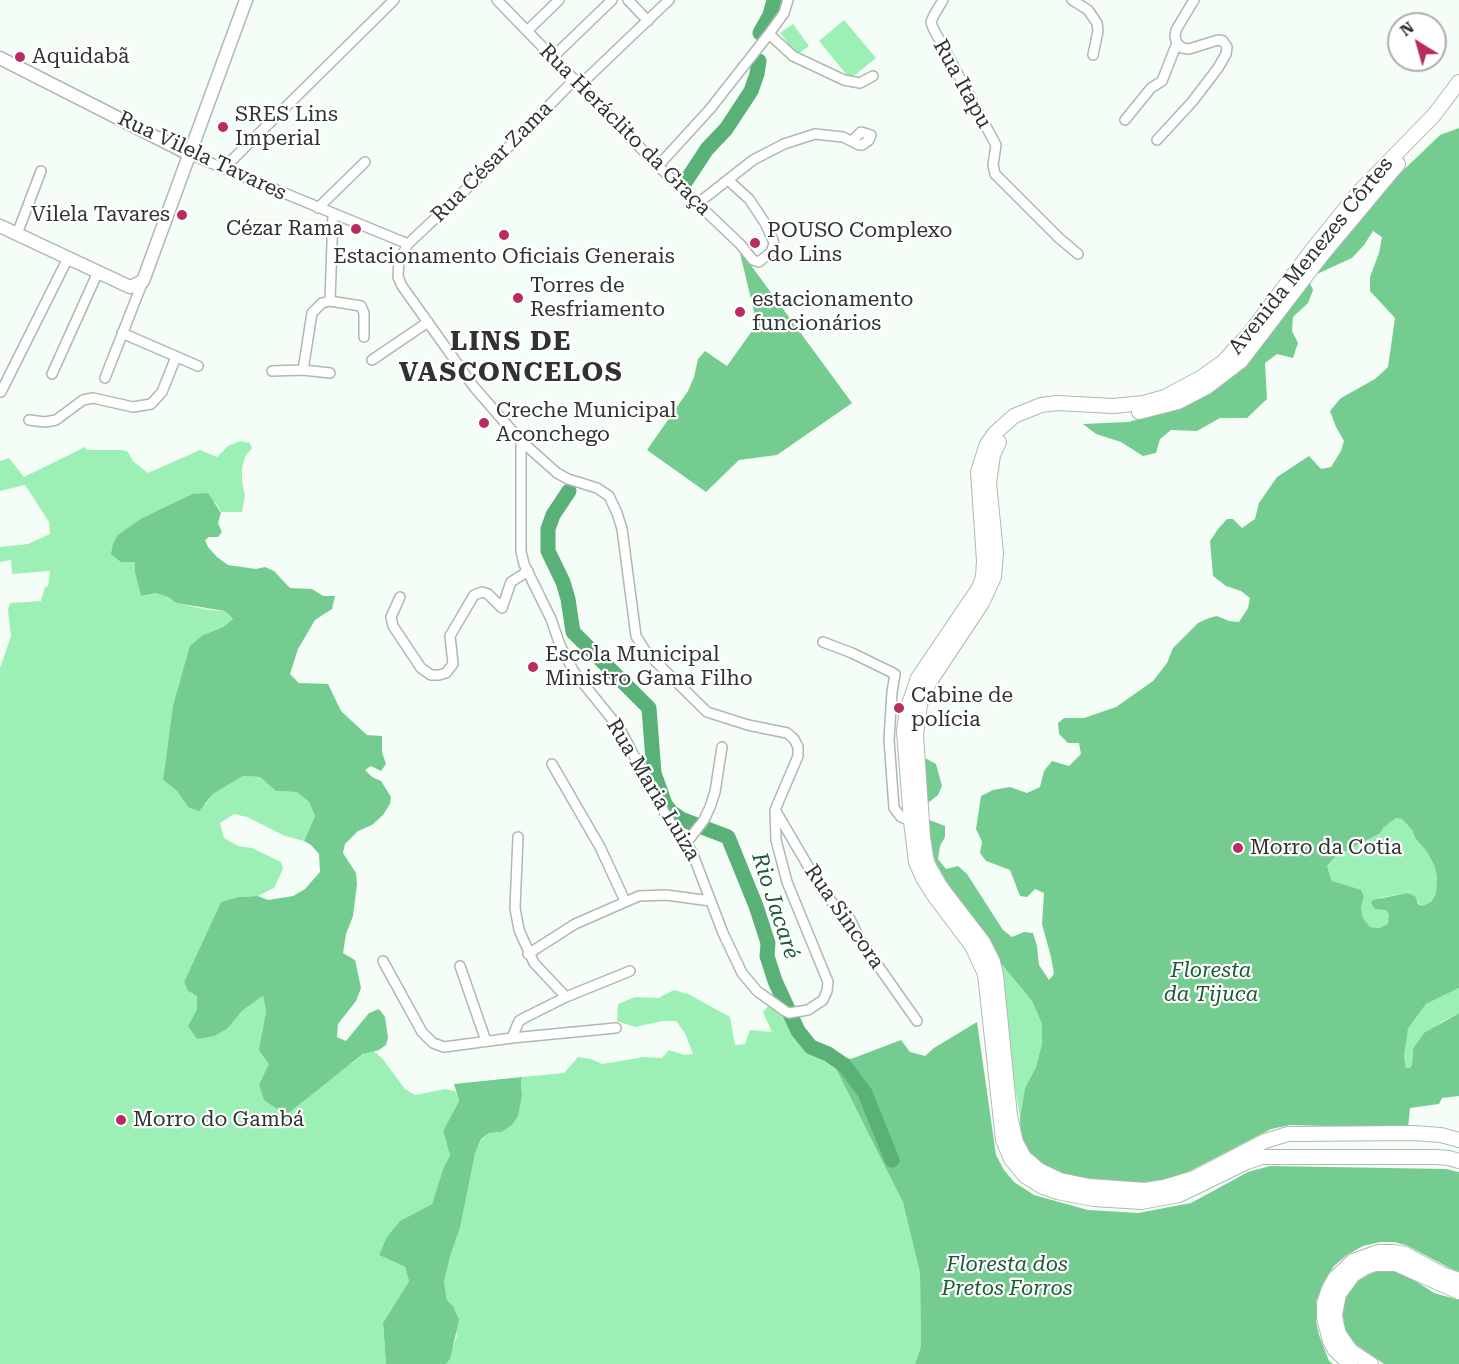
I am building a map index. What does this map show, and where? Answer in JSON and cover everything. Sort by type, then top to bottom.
[{"type":"main road","name":"Avenida Menezes Côrtes","points":[[1459,82],[1422,128],[1358,194],[1312,250],[1249,334],[1223,362],[1202,377],[1165,396],[1143,403],[1113,406],[1057,403],[1041,405],[1026,409],[1014,416],[994,433],[987,444],[978,472],[983,577],[979,588],[918,678],[907,710],[904,731],[916,862],[923,878],[972,946],[985,974],[1003,1140],[1011,1159],[1025,1176],[1057,1192],[1094,1199],[1142,1202],[1179,1195],[1262,1156],[1412,1157],[1449,1158],[1459,1161]]},
{"type":"main road","name":"Avenida Menezes Côrtes","points":[[1459,95],[1431,130],[1388,175],[1322,255],[1249,351],[1227,373],[1178,402],[1158,408],[1120,414],[1057,410],[1020,421],[1004,436],[993,455],[989,483],[996,553],[994,577],[982,603],[929,683],[920,704],[916,735],[927,863],[940,886],[983,942],[993,962],[1013,1132],[1020,1150],[1032,1164],[1048,1176],[1089,1186],[1145,1190],[1194,1178],[1278,1136],[1413,1133],[1442,1135],[1459,1140]]},
{"type":"main road","points":[[1412,1157],[1420,1152],[1422,1147],[1420,1140],[1413,1133]]},
{"type":"main road","points":[[1323,1157],[1315,1150],[1313,1144],[1326,1134]]},
{"type":"main road","points":[[1350,1364],[1335,1350],[1330,1341],[1324,1318],[1328,1291],[1335,1278],[1353,1261],[1364,1255],[1394,1252],[1405,1254],[1442,1274],[1459,1280]]},
{"type":"main road","points":[[1371,1364],[1351,1351],[1342,1339],[1337,1326],[1336,1304],[1346,1282],[1353,1275],[1375,1264],[1396,1264],[1459,1292]]},
{"type":"street","points":[[105,378],[246,0]]},
{"type":"street","points":[[224,168],[394,0]]},
{"type":"street","name":"Rua Heráclito da Graça","points":[[497,0],[658,166],[740,244],[753,260],[761,261],[771,252],[774,244],[757,210],[728,180]]},
{"type":"street","points":[[527,31],[559,0]]},
{"type":"street","points":[[553,57],[612,0]]},
{"type":"street","points":[[628,0],[648,21]]},
{"type":"street","name":"Rua César Zama","points":[[408,244],[578,82],[669,0]]},
{"type":"street","points":[[658,166],[710,109],[769,34],[784,13],[788,0]]},
{"type":"street","name":"Rua Itapu","points":[[943,0],[931,22],[935,35],[996,145],[993,165],[995,174],[1078,254]]},
{"type":"street","points":[[1072,0],[1089,10],[1096,23],[1098,31],[1093,54]]},
{"type":"street","points":[[1089,10],[1095,0]]},
{"type":"street","points":[[1157,140],[1192,102],[1226,54],[1227,47],[1223,41],[1218,40],[1189,49],[1182,48],[1177,43],[1176,30],[1194,0]]},
{"type":"street","points":[[769,34],[793,56],[844,80],[860,83],[873,76]]},
{"type":"street","points":[[1125,120],[1150,88],[1162,81],[1177,43]]},
{"type":"street","name":"Rua Vilela Tavares","points":[[0,58],[189,154],[408,244]]},
{"type":"street","points":[[697,204],[764,153],[799,138],[824,134],[852,141]]},
{"type":"street","points":[[318,208],[365,162]]},
{"type":"street","points":[[17,234],[41,171]]},
{"type":"street","points":[[330,301],[333,214]]},
{"type":"street","points":[[0,226],[130,287],[143,281]]},
{"type":"street","points":[[408,244],[399,261],[398,277],[402,286],[490,407],[521,441]]},
{"type":"street","points":[[1,392],[68,258]]},
{"type":"street","points":[[52,374],[98,273]]},
{"type":"street","points":[[129,315],[130,287]]},
{"type":"street","points":[[303,370],[312,313],[317,307],[330,301],[361,306],[364,313],[364,337]]},
{"type":"street","points":[[372,360],[428,322]]},
{"type":"street","points":[[122,333],[198,366]]},
{"type":"street","points":[[30,420],[45,422],[56,420],[84,400],[93,398],[133,407],[151,404],[162,392],[176,357]]},
{"type":"street","points":[[272,371],[303,370],[330,374]]},
{"type":"street","name":"Rua Maria Luiza","points":[[521,441],[520,544],[524,564],[570,665],[620,729],[666,815],[687,843],[699,867],[731,952],[742,973],[757,991],[789,1013]]},
{"type":"street","name":"Rua Sincora","points":[[521,441],[557,473],[597,488],[609,496],[622,529],[636,636],[640,645],[655,662],[707,712],[748,725],[787,733],[798,747],[798,756],[775,810],[776,840],[779,857],[828,982],[823,1000],[808,1010],[789,1013]]},
{"type":"street","points":[[400,597],[391,616],[393,626],[421,668],[431,675],[439,675],[446,673],[453,664],[450,636],[474,595],[482,591],[502,608],[511,582],[528,571]]},
{"type":"street","points":[[823,642],[895,674],[889,740],[894,808],[901,817],[911,821]]},
{"type":"street","points":[[687,843],[704,820],[715,792],[722,747]]},
{"type":"street","points":[[552,764],[600,847],[625,901]]},
{"type":"street","name":"Rua Sincora","points":[[775,810],[822,890],[850,919],[860,940],[917,1021]]},
{"type":"street","points":[[518,837],[515,908],[519,930],[528,954],[539,970],[566,997]]},
{"type":"street","points":[[528,954],[575,924],[625,901],[653,894],[711,901]]},
{"type":"street","points":[[382,961],[418,1027],[433,1043],[444,1047],[616,1028]]},
{"type":"street","points":[[460,966],[486,1041]]},
{"type":"street","points":[[512,1038],[519,1022],[566,997],[630,971]]},
{"type":"green space","points":[[844,20],[876,58],[850,79],[819,41]]},
{"type":"green space","points":[[793,24],[809,46],[797,55],[780,33]]},
{"type":"green space","name":"Floresta da Tijuca","points":[[1459,128],[1459,988],[1426,1004],[1408,1029],[1404,1055],[1406,1068],[1410,1068],[1413,1049],[1424,1033],[1459,1013],[1459,1096],[1442,1098],[1439,1104],[1410,1108],[1408,1128],[1290,1125],[1271,1129],[1182,1175],[1153,1183],[1126,1185],[1071,1178],[1039,1165],[1021,1141],[1020,1118],[1025,1088],[1036,1067],[1042,1044],[1042,1024],[1032,1001],[994,955],[962,908],[936,863],[927,837],[923,757],[936,764],[942,786],[938,795],[928,803],[927,819],[945,826],[945,837],[940,846],[938,859],[946,869],[958,866],[967,874],[1003,930],[1012,937],[1024,932],[1033,933],[1039,965],[1049,980],[1054,974],[1042,924],[1044,893],[1035,889],[1027,897],[1020,896],[1010,870],[986,861],[980,853],[982,842],[976,829],[981,796],[993,790],[1010,787],[1027,793],[1040,787],[1044,771],[1052,761],[1069,766],[1081,754],[1079,743],[1068,743],[1059,734],[1058,723],[1064,718],[1084,718],[1116,707],[1153,681],[1167,663],[1173,648],[1198,623],[1217,616],[1239,622],[1248,608],[1250,598],[1241,591],[1226,586],[1213,576],[1210,541],[1227,519],[1233,519],[1242,528],[1255,519],[1259,503],[1277,477],[1309,456],[1321,469],[1331,467],[1341,451],[1344,441],[1330,411],[1341,398],[1375,379],[1388,367],[1395,318],[1370,291],[1370,277],[1382,237],[1373,231],[1352,258],[1317,274],[1310,283],[1313,290],[1308,303],[1293,317],[1292,331],[1298,343],[1293,358],[1277,354],[1265,363],[1267,399],[1247,418],[1220,418],[1197,431],[1171,430],[1160,439],[1156,453],[1143,456],[1121,442],[1096,434],[1083,424],[1128,422],[1180,408],[1253,356],[1332,253],[1389,184],[1440,135]],"holes":[[[1396,818],[1402,819],[1412,830],[1434,865],[1437,876],[1436,893],[1431,902],[1422,906],[1418,904],[1415,896],[1407,893],[1373,900],[1371,903],[1375,909],[1386,910],[1389,914],[1388,924],[1379,928],[1370,927],[1363,918],[1361,907],[1364,897],[1361,890],[1332,881],[1327,866],[1335,857],[1380,833]]]},
{"type":"green space","points":[[739,249],[852,403],[777,455],[739,460],[706,492],[647,450],[688,391],[698,359],[705,351],[727,366],[757,324]]},
{"type":"green space","points":[[240,441],[250,443],[252,448],[245,457],[242,468],[245,495],[242,512],[221,512],[216,503],[192,494],[142,518],[125,561],[135,562],[135,573],[141,596],[156,593],[176,603],[225,611],[233,619],[223,627],[203,635],[180,680],[173,705],[163,780],[177,791],[188,807],[206,804],[213,794],[243,776],[260,777],[276,791],[297,792],[309,802],[315,816],[304,841],[285,836],[247,817],[234,814],[220,823],[224,838],[238,846],[252,848],[281,862],[283,869],[274,888],[258,896],[238,897],[221,902],[184,982],[188,991],[197,996],[197,1010],[227,1029],[242,1011],[263,996],[266,1011],[262,1033],[314,1092],[372,1050],[382,1058],[405,1089],[415,1095],[445,1089],[455,1091],[459,1101],[443,1131],[450,1155],[432,1204],[400,1221],[379,1255],[405,1267],[409,1281],[383,1323],[386,1364],[0,1364],[0,668],[11,636],[8,610],[10,603],[41,601],[45,587],[48,586],[50,571],[12,574],[11,560],[0,562],[0,547],[28,544],[50,534],[49,522],[25,485],[0,491],[0,461],[9,458],[24,477],[85,447],[87,450],[123,450],[128,452],[133,461],[148,473],[200,450],[217,457],[228,446]]},
{"type":"green space","points":[[208,493],[221,513],[218,523],[222,532],[218,537],[209,537],[205,540],[217,557],[228,565],[256,569],[265,567],[274,571],[290,588],[312,589],[323,596],[335,596],[332,609],[315,620],[298,649],[290,674],[299,683],[328,684],[341,711],[367,735],[382,736],[382,752],[386,764],[381,771],[371,766],[365,770],[372,777],[381,781],[391,797],[390,804],[383,815],[372,825],[358,831],[345,844],[343,853],[356,873],[357,884],[353,916],[346,934],[343,953],[355,960],[361,988],[356,1001],[338,1024],[337,1037],[346,1041],[369,1013],[379,1009],[385,1017],[388,1038],[386,1045],[379,1050],[363,1054],[286,1115],[264,1100],[259,1085],[269,1064],[259,1050],[266,1011],[263,996],[242,1011],[227,1029],[214,1036],[197,1039],[188,1026],[197,1010],[197,996],[188,991],[184,982],[221,902],[238,897],[258,896],[268,900],[293,896],[305,889],[320,872],[319,854],[304,841],[315,816],[309,802],[297,792],[276,791],[260,777],[243,776],[213,794],[199,811],[188,807],[177,791],[163,780],[173,705],[190,646],[203,635],[223,627],[233,619],[225,611],[176,603],[156,593],[141,596],[135,573],[135,562],[121,562],[111,554],[118,535],[142,518],[192,494]]},
{"type":"green space","points":[[1396,818],[1402,819],[1412,830],[1434,865],[1437,876],[1436,893],[1431,902],[1422,906],[1407,893],[1379,898],[1390,914],[1388,924],[1379,928],[1370,927],[1363,918],[1361,907],[1364,897],[1332,881],[1327,866],[1335,857],[1364,842]]},
{"type":"green space","points":[[994,955],[1032,1001],[1042,1024],[1042,1044],[1036,1067],[1025,1088],[1020,1118]]},
{"type":"green space","points":[[1459,988],[1459,1013],[1441,1022],[1413,1049],[1412,1064],[1410,1068],[1406,1068],[1404,1055],[1408,1029],[1426,1004]]},
{"type":"green space","points":[[674,990],[688,994],[730,1017],[735,1045],[745,1044],[750,1030],[772,1032],[763,1012],[770,1004],[798,1020],[810,1047],[829,1055],[903,1201],[920,1273],[921,1347],[915,1364],[446,1364],[457,1336],[453,1306],[447,1300],[444,1282],[460,1228],[475,1154],[481,1140],[489,1133],[501,1132],[522,1095],[522,1077],[564,1073],[578,1057],[602,1064],[644,1057],[662,1058],[669,1050],[684,1055],[693,1054],[685,1033],[676,1021],[663,1021],[635,1027],[617,1021],[618,1004],[635,997],[658,998]]},
{"type":"green space","name":"Floresta dos Pretos Forros","points":[[977,1022],[996,1155],[1014,1182],[1034,1195],[1088,1210],[1138,1213],[1191,1203],[1248,1172],[1270,1166],[1446,1169],[1459,1172],[1459,1273],[1408,1246],[1394,1242],[1363,1246],[1347,1255],[1334,1266],[1323,1283],[1316,1302],[1319,1335],[1329,1361],[1333,1364],[915,1364],[921,1347],[920,1273],[903,1202],[829,1055],[851,1059],[901,1040],[910,1052],[925,1056]]},
{"type":"green space","points":[[522,1077],[522,1095],[518,1116],[512,1125],[501,1132],[489,1133],[481,1139],[475,1154],[460,1228],[444,1282],[447,1300],[453,1306],[459,1320],[450,1359],[446,1364],[386,1364],[383,1323],[409,1281],[405,1267],[379,1255],[387,1237],[400,1221],[432,1204],[450,1155],[443,1131],[459,1101],[454,1084]]},
{"type":"green space","points":[[1377,1270],[1403,1273],[1434,1293],[1459,1300],[1459,1364],[1384,1364],[1354,1343],[1347,1335],[1342,1320],[1346,1294],[1354,1283]]},
{"type":"waterway","name":"Rio Jacaré","points":[[760,33],[770,15],[774,0]]},
{"type":"waterway","name":"Rio Jacaré","points":[[684,184],[707,149],[726,129],[751,91],[759,61]]},
{"type":"waterway","name":"Rio Jacaré","points":[[569,491],[553,515],[548,529],[548,551],[563,582],[573,632],[649,708],[654,773],[665,804],[671,812],[681,819],[728,837],[756,906],[768,943],[767,956],[775,981],[798,1031],[811,1047],[828,1054],[844,1065],[865,1093],[892,1160]]},
{"type":"place","name":"Aquidabã","points":[[20,57]]},
{"type":"place","name":"SRES Lins Imperial","points":[[223,127]]},
{"type":"place","name":"Vilela Tavares","points":[[182,215]]},
{"type":"place","name":"Cézar Rama","points":[[356,229]]},
{"type":"place","name":"Estacionamento Oficiais Generais","points":[[504,235]]},
{"type":"place","name":"POUSO Complexo do Lins","points":[[755,243]]},
{"type":"place","name":"Torres de Resfriamento","points":[[518,298]]},
{"type":"place","name":"estacionamento funcionários","points":[[740,312]]},
{"type":"place","name":"Creche Municipal Aconchego","points":[[484,423]]},
{"type":"place","name":"Escola Municipal Ministro Gama Filho","points":[[533,667]]},
{"type":"place","name":"Cabine de polícia","points":[[899,708]]},
{"type":"place","name":"Morro da Cotia","points":[[1238,848]]},
{"type":"place","name":"Morro do Gambá","points":[[121,1120]]},
{"type":"district","name":"LINS DE VASCONCELOS","points":[[511,358]]}]
